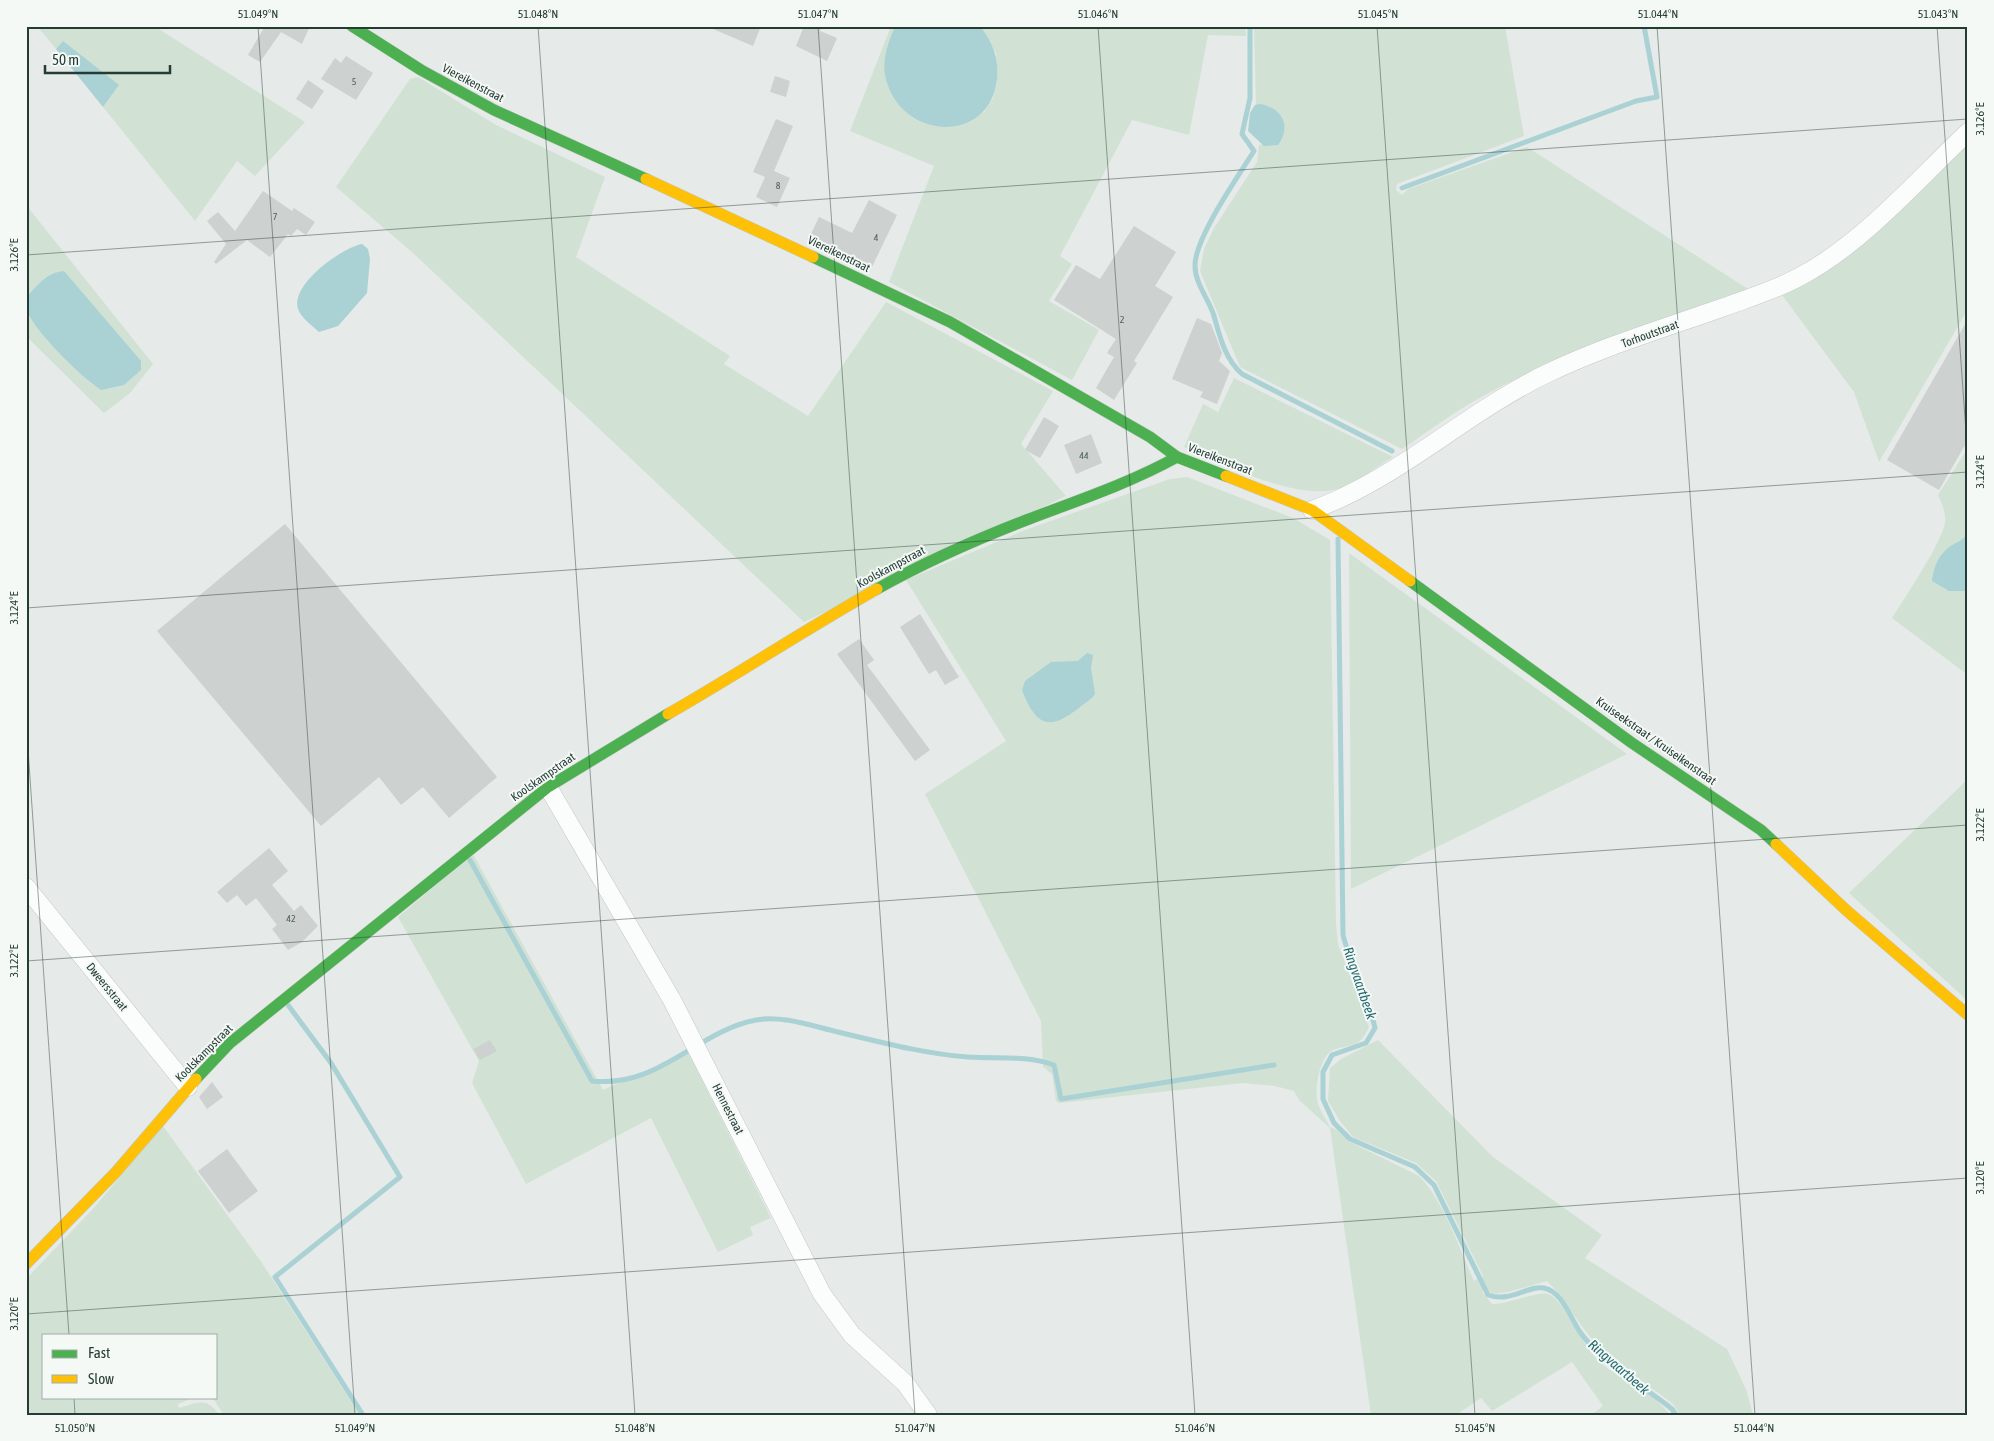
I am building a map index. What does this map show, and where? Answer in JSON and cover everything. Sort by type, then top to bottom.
[{"type":"street","name":"Viereikenstraat","points":[[352,26],[421,70],[494,110],[722,214],[950,322],[1134,428],[1177,457],[1312,510]]},
{"type":"street","name":"Torhoutstraat","points":[[1312,510],[1340,500],[1404,461],[1488,405],[1548,373],[1760,294],[1800,277],[1836,255],[1968,132]]},
{"type":"street","name":"Koolskampstraat","points":[[26,1264],[116,1172],[188,1087],[230,1043],[548,788],[818,622],[918,566],[1027,520],[1145,475],[1177,457]]},
{"type":"street","name":"Kruiseekstraat / Kruiseikenstraat","points":[[1312,510],[1632,743],[1761,830],[1846,910],[1968,1015]]},
{"type":"street","name":"Hennestraat","points":[[548,788],[672,1000],[822,1294],[852,1335],[905,1383],[928,1415]]},
{"type":"street","name":"Dweersstraat","points":[[26,887],[188,1087]]},
{"type":"green space","points":[[37,26],[161,26],[159,29],[305,122],[255,176],[237,161],[195,221],[103,107],[118,86],[63,42],[56,49]]},
{"type":"green space","points":[[891,26],[895,26],[887,49],[957,125],[984,112],[993,98],[997,83],[996,53],[980,26],[1245,26],[1246,36],[1208,35],[1189,135],[1132,120],[1060,256],[1072,264],[1049,301],[1099,330],[1072,380],[889,282],[934,166],[850,131]]},
{"type":"green space","points":[[1254,26],[1505,26],[1524,136],[1397,184],[1396,190],[1402,195],[1408,189],[1527,147],[1748,289],[1614,337],[1516,379],[1474,401],[1402,449],[1240,367],[1200,271],[1204,249],[1214,228],[1257,162],[1259,145],[1270,142],[1256,106]]},
{"type":"green space","points":[[418,77],[496,125],[605,177],[576,257],[730,356],[724,364],[808,416],[886,302],[1053,391],[1021,444],[1066,496],[804,622],[413,253],[336,187],[410,79]]},
{"type":"green space","points":[[1968,141],[1968,309],[1879,462],[1854,392],[1782,295],[1820,275]]},
{"type":"green space","points":[[26,205],[153,364],[130,393],[104,413],[26,336],[26,302],[28,315],[74,367],[93,385],[124,385],[141,370],[33,290],[26,297]]},
{"type":"green space","points":[[1234,378],[1393,457],[1350,484],[1326,491],[1285,487],[1241,472],[1184,447],[1203,404],[1218,412]]},
{"type":"green space","points":[[1968,448],[1968,675],[1892,618],[1922,570],[1943,531],[1945,518],[1938,495]]},
{"type":"green space","points":[[1187,477],[1293,518],[1330,540],[1336,924],[1338,944],[1369,1027],[1358,1043],[1328,1053],[1319,1072],[1317,1099],[1320,1110],[1330,1127],[1340,1131],[1348,1141],[1419,1176],[1436,1198],[1457,1240],[1474,1281],[1483,1276],[1436,1181],[1416,1163],[1353,1137],[1340,1121],[1328,1101],[1330,1068],[1341,1059],[1378,1040],[1493,1157],[1602,1235],[1585,1258],[1727,1349],[1746,1389],[1753,1415],[1680,1415],[1673,1404],[1624,1368],[1597,1344],[1547,1281],[1508,1292],[1492,1294],[1487,1289],[1482,1292],[1492,1304],[1544,1294],[1553,1297],[1565,1310],[1586,1345],[1597,1359],[1654,1398],[1670,1415],[1591,1415],[1603,1406],[1572,1362],[1492,1411],[1481,1398],[1456,1415],[1371,1415],[1330,1128],[1299,1100],[1294,1091],[1275,1086],[1243,1083],[1059,1103],[1056,1101],[1052,1074],[1043,1067],[1041,1021],[925,794],[1006,741],[906,580],[1025,530],[1170,479]]},
{"type":"green space","points":[[1349,553],[1627,754],[1351,889]]},
{"type":"green space","points":[[1968,779],[1968,1001],[1849,893]]},
{"type":"green space","points":[[473,854],[603,1090],[688,1052],[771,1218],[750,1227],[753,1235],[718,1252],[651,1118],[526,1184],[472,1083],[479,1061],[398,917]]},
{"type":"green space","points":[[163,1126],[262,1263],[360,1415],[224,1415],[213,1398],[218,1398],[218,1334],[42,1334],[42,1398],[193,1398],[178,1404],[179,1408],[201,1402],[210,1405],[219,1415],[167,1415],[166,1412],[162,1415],[26,1415],[26,1279],[92,1210]]},
{"type":"water","points":[[895,26],[980,26],[988,38],[996,57],[997,79],[991,101],[978,116],[962,125],[943,127],[924,123],[907,113],[893,97],[884,69],[888,44]]},
{"type":"water","points":[[63,41],[119,85],[103,107],[56,49]]},
{"type":"water","points":[[1259,104],[1274,109],[1282,118],[1284,131],[1278,145],[1264,146],[1248,131],[1250,113],[1255,105]]},
{"type":"water","points":[[362,244],[368,249],[370,259],[367,293],[338,326],[319,332],[304,319],[298,309],[298,299],[302,289],[309,279],[330,260],[342,252]]},
{"type":"water","points":[[64,271],[141,361],[141,370],[124,385],[101,390],[92,384],[53,346],[29,315],[26,297],[47,277]]},
{"type":"water","points":[[1968,533],[1968,591],[1949,591],[1932,581],[1935,567],[1944,551]]},
{"type":"water","points":[[1087,653],[1093,655],[1091,668],[1095,694],[1071,714],[1053,722],[1044,721],[1029,706],[1022,690],[1025,681],[1051,662],[1078,661]]},
{"type":"building","points":[[265,26],[310,26],[302,44],[281,32],[260,62],[248,55]]},
{"type":"building","points":[[706,26],[761,26],[753,46]]},
{"type":"building","points":[[804,26],[821,26],[820,31],[837,38],[827,61],[796,46]]},
{"type":"building","points":[[346,56],[373,73],[356,100],[321,79],[335,58],[341,63]]},
{"type":"building","points":[[775,76],[790,81],[786,97],[770,92]]},
{"type":"building","points":[[308,80],[324,91],[312,109],[296,99]]},
{"type":"building","points":[[776,119],[793,126],[774,171],[790,178],[777,207],[756,197],[765,177],[753,172]]},
{"type":"building","points":[[263,191],[292,211],[294,208],[315,222],[306,235],[297,229],[291,236],[288,234],[270,257],[247,240],[216,264],[214,262],[226,244],[207,221],[218,212],[235,231]]},
{"type":"building","points":[[869,200],[897,215],[871,269],[809,238],[819,217],[852,233]]},
{"type":"building","points":[[1134,226],[1176,252],[1155,286],[1173,297],[1134,361],[1137,363],[1114,400],[1096,388],[1114,357],[1107,353],[1116,339],[1054,300],[1076,265],[1100,279]]},
{"type":"building","points":[[1197,318],[1211,324],[1222,353],[1219,361],[1230,371],[1217,404],[1200,397],[1203,392],[1172,379]]},
{"type":"building","points":[[1968,319],[1968,440],[1939,490],[1887,460]]},
{"type":"building","points":[[1044,417],[1059,426],[1040,458],[1025,450]]},
{"type":"building","points":[[1091,434],[1102,463],[1076,474],[1064,445]]},
{"type":"building","points":[[285,524],[497,777],[449,818],[423,787],[401,805],[379,777],[321,826],[157,631]]},
{"type":"building","points":[[920,614],[959,677],[945,685],[936,670],[929,674],[900,627]]},
{"type":"building","points":[[859,639],[874,660],[867,665],[930,750],[915,761],[837,654]]},
{"type":"building","points":[[269,848],[288,871],[272,885],[294,911],[301,905],[318,926],[302,942],[288,950],[272,929],[277,925],[256,898],[246,906],[237,895],[227,903],[217,892]]},
{"type":"building","points":[[490,1040],[497,1051],[480,1060],[473,1049]]},
{"type":"building","points":[[212,1082],[223,1097],[207,1109],[199,1097]]},
{"type":"building","points":[[227,1149],[258,1191],[229,1213],[198,1171]]},
{"type":"waterway","points":[[1250,26],[1250,98],[1242,134],[1254,151],[1209,224],[1197,254],[1195,266],[1197,279],[1212,310],[1227,355],[1242,374],[1392,451]]},
{"type":"waterway","points":[[1402,188],[1636,101],[1657,97],[1644,26]]},
{"type":"waterway","name":"Ringvaartbeek","points":[[1338,539],[1343,935],[1375,1028],[1366,1043],[1332,1055],[1323,1072],[1323,1099],[1334,1123],[1350,1139],[1415,1167],[1434,1185],[1488,1295],[1504,1297],[1531,1289],[1544,1288],[1550,1290],[1561,1300],[1580,1332],[1599,1353],[1672,1409],[1676,1415]]},
{"type":"waterway","points":[[470,860],[592,1081],[616,1081],[638,1076],[658,1068],[715,1035],[735,1026],[766,1019],[797,1022],[886,1044],[935,1053],[1044,1062],[1054,1065],[1061,1099],[1274,1065]]},
{"type":"waterway","points":[[288,1005],[331,1063],[400,1177],[275,1277],[363,1415]]},
{"type":"traffic: fast","points":[[352,26],[421,70],[494,110],[646,179]]},
{"type":"traffic: fast","points":[[813,257],[950,322],[1150,437],[1177,457],[1226,476]]},
{"type":"traffic: fast","points":[[877,589],[932,560],[1123,483],[1177,457]]},
{"type":"traffic: fast","points":[[1410,581],[1632,743],[1761,830],[1776,844]]},
{"type":"traffic: fast","points":[[196,1079],[230,1043],[548,787],[668,714]]},
{"type":"traffic: slow","points":[[646,179],[813,257]]},
{"type":"traffic: slow","points":[[1226,476],[1312,510],[1410,581]]},
{"type":"traffic: slow","points":[[668,714],[877,589]]},
{"type":"traffic: slow","points":[[1776,844],[1846,910],[1968,1015]]},
{"type":"traffic: slow","points":[[26,1264],[116,1172],[196,1079]]}]
